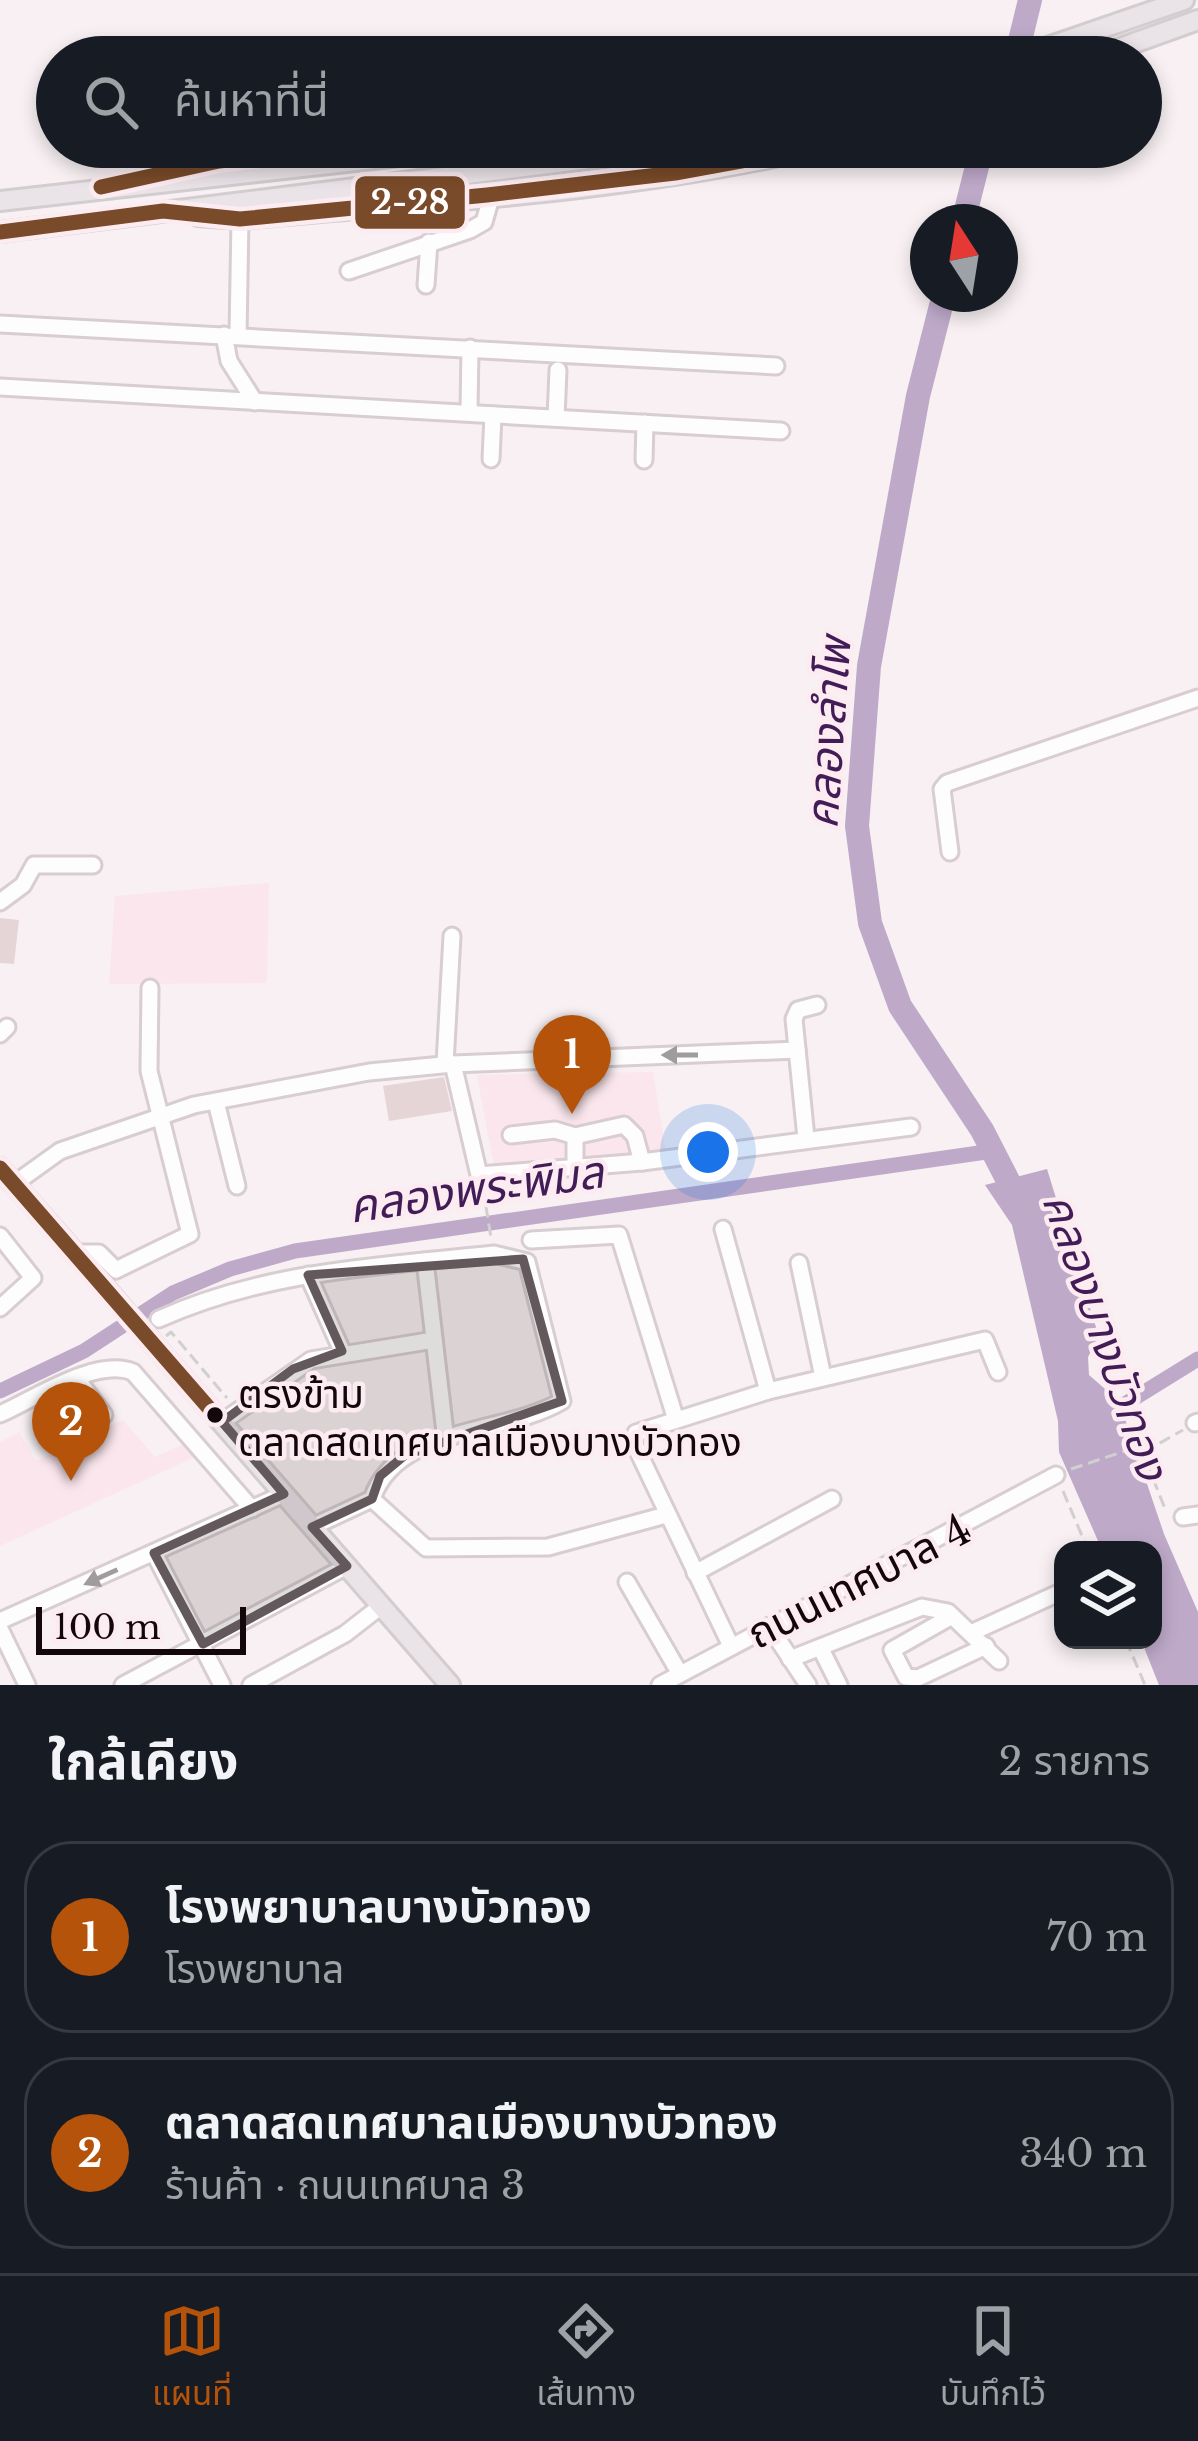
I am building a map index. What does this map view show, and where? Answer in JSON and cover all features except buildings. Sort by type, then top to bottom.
[{"type":"main road","points":[[1080,36],[1184,0]]},
{"type":"main road","points":[[1153,36],[1198,20]]},
{"type":"main road","points":[[148,181],[194,168]]},
{"type":"main road","points":[[0,201],[276,168]]},
{"type":"main road","points":[[0,232],[502,168]]},
{"type":"main road","points":[[163,211],[239,219],[699,168]]},
{"type":"main road","points":[[0,1168],[450,1685]]},
{"type":"street","points":[[349,271],[484,222],[492,194]]},
{"type":"street","points":[[239,219],[229,362],[255,402]]},
{"type":"street","points":[[426,285],[429,242]]},
{"type":"street","points":[[0,324],[776,366]]},
{"type":"street","points":[[469,411],[470,348]]},
{"type":"street","points":[[556,418],[558,370]]},
{"type":"street","points":[[0,387],[781,431]]},
{"type":"street","points":[[491,459],[494,415]]},
{"type":"street","points":[[644,460],[645,423]]},
{"type":"street","points":[[950,852],[942,789],[946,783],[1198,698]]},
{"type":"street","points":[[0,902],[23,884],[34,866],[93,866]]},
{"type":"street","points":[[452,936],[449,1064],[479,1175],[642,1162],[911,1127]]},
{"type":"street","points":[[75,1253],[99,1253],[116,1270],[190,1234],[149,1071],[150,988]]},
{"type":"street","points":[[806,1138],[796,1013],[817,1005]]},
{"type":"street","points":[[14,1184],[60,1151],[160,1117],[369,1072],[449,1064],[797,1050]]},
{"type":"street","points":[[216,1102],[237,1186]]},
{"type":"street","points":[[511,1135],[555,1130],[575,1136],[624,1125],[635,1136],[642,1162]]},
{"type":"street","points":[[575,1136],[575,1167]]},
{"type":"street","points":[[723,1229],[768,1391]]},
{"type":"street","points":[[531,1240],[620,1235],[676,1420]]},
{"type":"street","points":[[0,1236],[33,1278],[0,1308]]},
{"type":"street","points":[[159,1319],[232,1289],[308,1275],[494,1254],[527,1262],[563,1392],[559,1404],[389,1465],[373,1499],[312,1527]]},
{"type":"street","points":[[425,1262],[446,1441]]},
{"type":"street","points":[[800,1263],[823,1377]]},
{"type":"street","points":[[308,1275],[342,1351]]},
{"type":"street","points":[[221,1422],[293,1370],[342,1351],[434,1340]]},
{"type":"street","points":[[731,1646],[666,1515],[634,1439],[638,1432],[768,1391],[985,1340],[998,1372]]},
{"type":"street","points":[[0,1414],[110,1369],[133,1372],[252,1509]]},
{"type":"street","points":[[78,1380],[104,1415]]},
{"type":"street","name":"ถนนเทศบาล 4","points":[[660,1685],[1057,1474]]},
{"type":"street","points":[[26,1685],[0,1625],[284,1494]]},
{"type":"street","points":[[373,1499],[426,1548],[548,1547],[666,1515]]},
{"type":"street","points":[[694,1573],[832,1499]]},
{"type":"street","points":[[154,1552],[222,1685]]},
{"type":"street","points":[[123,1685],[347,1567]]},
{"type":"street","points":[[627,1582],[680,1674]]},
{"type":"street","points":[[973,1632],[1054,1595]]},
{"type":"street","points":[[251,1685],[345,1634],[382,1606]]},
{"type":"street","points":[[790,1659],[922,1606],[952,1616],[999,1661]]},
{"type":"street","points":[[952,1616],[892,1650],[906,1677],[918,1678],[986,1646]]},
{"type":"street","points":[[769,1627],[808,1685]]},
{"type":"street","points":[[821,1649],[838,1685]]},
{"type":"path","points":[[484,1194],[493,1245]]},
{"type":"path","points":[[1084,1541],[1057,1474],[1142,1449],[1196,1423]]},
{"type":"path","points":[[1142,1449],[1182,1514]]},
{"type":"path","points":[[1130,1649],[1145,1685]]},
{"type":"highlighted area","points":[[523,1259],[562,1401],[404,1456],[380,1476],[372,1499],[312,1527],[347,1566],[203,1644],[154,1553],[284,1494],[222,1422],[293,1369],[342,1351],[308,1275]]},
{"type":"shaded area","points":[[269,883],[267,983],[109,984],[115,896]]},
{"type":"shaded area","points":[[653,1072],[666,1152],[495,1173],[477,1075]]},
{"type":"shaded area","points":[[1047,1169],[1099,1337],[1088,1357],[1089,1375],[1119,1401],[1164,1534],[1198,1612],[1198,1685],[1159,1685],[1145,1649],[1162,1649],[1162,1541],[1098,1541],[1059,1452],[1058,1421],[1012,1225],[985,1185]]},
{"type":"shaded area","points":[[123,1420],[155,1457],[187,1443],[197,1456],[0,1546],[0,1442],[19,1432],[36,1461]]},
{"type":"waterway","name":"คลองลำโพ","points":[[1021,36],[1030,0]]},
{"type":"waterway","name":"คลองลำโพ","points":[[968,204],[977,168]]},
{"type":"waterway","name":"คลองลำโพ","points":[[939,312],[918,396],[869,666],[857,826],[870,923],[900,1006],[982,1130],[1021,1206]]},
{"type":"waterway","name":"คลองพระพิมล","points":[[0,1391],[84,1351],[173,1293],[230,1269],[295,1251],[993,1151]]},
{"type":"waterway","name":"คลองบางบัวทอง","points":[[1104,1417],[1198,1359]]},
{"type":"transit line","name":"2-28","points":[[101,187],[187,168]]},
{"type":"transit line","name":"2-28","points":[[0,232],[163,211],[240,219],[703,168]]},
{"type":"transit line","name":"2-28","points":[[0,1168],[215,1415]]},
{"type":"place","name":"โรงพยาบาลบางบัวทอง","points":[[572,1114]]},
{"type":"place","name":"ตรงข้าม ตลาดสดเทศบาลเมืองบางบัวทอง","points":[[215,1415]]},
{"type":"place","name":"ตลาดสดเทศบาลเมืองบางบัวทอง","points":[[71,1481]]}]
